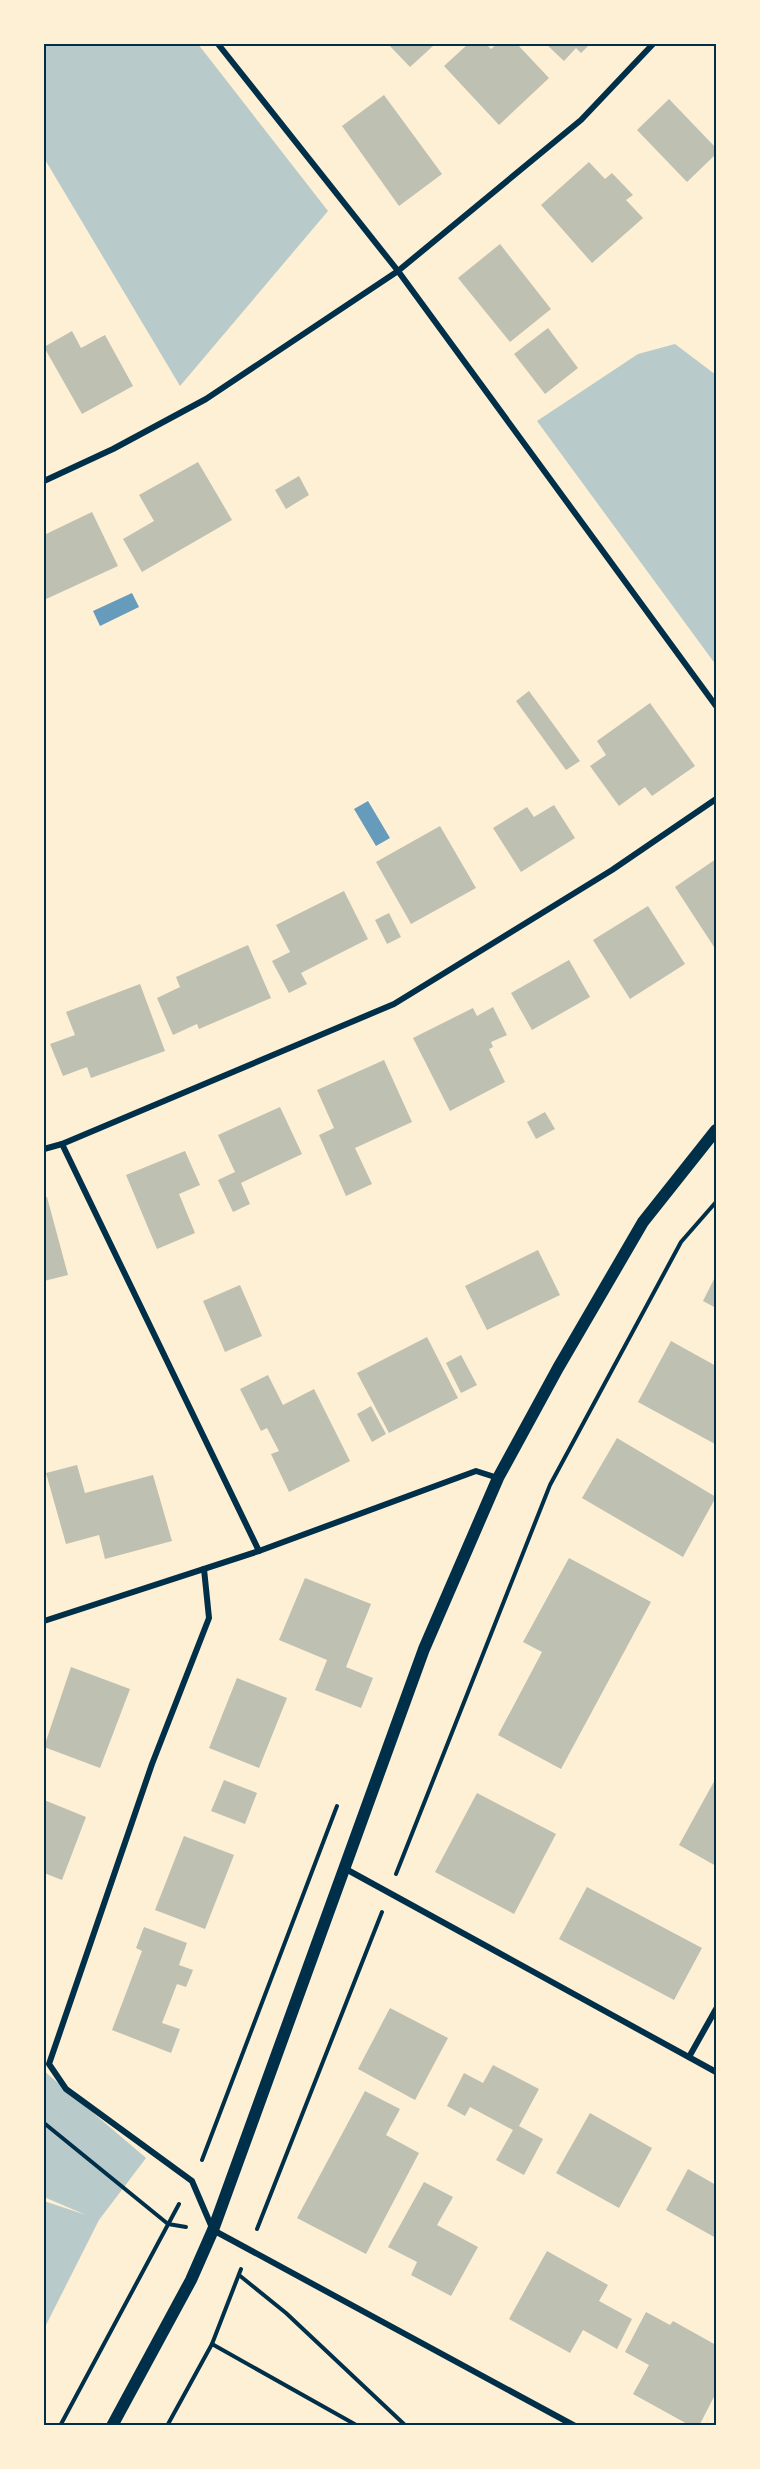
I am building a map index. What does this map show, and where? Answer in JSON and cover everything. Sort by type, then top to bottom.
[{"type":"main road","points":[[112,2426],[190,2280],[213,2230],[424,1649],[498,1478],[558,1368],[643,1222],[717,1130]]},
{"type":"street","points":[[218,44],[398,271],[717,706]]},
{"type":"street","points":[[44,481],[113,449],[206,399],[398,271],[581,120],[653,44]]},
{"type":"street","points":[[44,1149],[62,1144],[394,1004],[612,870],[717,799]]},
{"type":"street","points":[[62,1144],[258,1551]]},
{"type":"street","points":[[44,1621],[258,1551],[476,1471],[498,1478]]},
{"type":"street","points":[[204,1569],[209,1618],[152,1764],[49,2064],[66,2089],[192,2181],[213,2230],[575,2426]]},
{"type":"street","points":[[344,1868],[717,2072]]},
{"type":"street","points":[[689,2057],[717,2008]]},
{"type":"path","points":[[167,2426],[212,2344],[550,1485],[681,1242],[717,1202]]},
{"type":"path","points":[[44,2123],[168,2224],[213,2230]]},
{"type":"path","points":[[239,2275],[286,2313],[406,2426]]},
{"type":"path","points":[[212,2344],[358,2426]]},
{"type":"shaded area","points":[[44,44],[198,44],[328,211],[180,386],[44,158]]},
{"type":"shaded area","points":[[675,344],[716,375],[716,665],[537,421],[638,354]]},
{"type":"shaded area","points":[[44,2071],[146,2158],[99,2220],[44,2329],[44,2201],[86,2215],[44,2197]]},
{"type":"water","points":[[132,593],[139,607],[100,626],[93,611]]},
{"type":"water","points":[[368,801],[390,838],[376,846],[354,809]]},
{"type":"building","points":[[388,44],[431,44],[433,46],[410,67]]},
{"type":"building","points":[[468,44],[486,44],[491,49],[497,44],[517,44],[549,78],[499,125],[444,66]]},
{"type":"building","points":[[546,44],[590,44],[581,53],[576,48],[564,61]]},
{"type":"building","points":[[384,95],[442,174],[399,206],[342,126]]},
{"type":"building","points":[[669,99],[716,148],[716,154],[687,182],[637,130]]},
{"type":"building","points":[[589,162],[605,179],[612,173],[633,195],[626,200],[643,218],[592,263],[541,205]]},
{"type":"building","points":[[500,244],[551,309],[510,342],[458,278]]},
{"type":"building","points":[[548,328],[578,368],[545,394],[514,354]]},
{"type":"building","points":[[72,331],[81,348],[105,335],[133,386],[82,414],[44,347]]},
{"type":"building","points":[[198,462],[232,520],[142,572],[123,539],[154,521],[139,495]]},
{"type":"building","points":[[299,476],[309,495],[286,509],[275,490]]},
{"type":"building","points":[[92,512],[118,566],[44,600],[44,535]]},
{"type":"building","points":[[529,691],[580,761],[566,770],[516,701]]},
{"type":"building","points":[[650,703],[695,766],[652,796],[645,787],[619,806],[590,766],[606,755],[597,741]]},
{"type":"building","points":[[554,805],[575,838],[521,872],[493,828],[527,807],[534,817]]},
{"type":"building","points":[[440,826],[476,888],[411,924],[376,862]]},
{"type":"building","points":[[716,859],[716,950],[675,887]]},
{"type":"building","points":[[344,891],[368,939],[301,973],[307,984],[289,993],[272,961],[290,952],[276,925]]},
{"type":"building","points":[[648,906],[685,964],[630,999],[593,940]]},
{"type":"building","points":[[389,913],[401,937],[387,944],[375,920]]},
{"type":"building","points":[[248,945],[271,998],[199,1029],[197,1024],[173,1035],[157,998],[180,987],[176,977]]},
{"type":"building","points":[[569,960],[590,997],[532,1030],[511,993]]},
{"type":"building","points":[[140,984],[165,1051],[91,1078],[87,1067],[63,1076],[50,1044],[75,1035],[66,1012]]},
{"type":"building","points":[[493,1007],[507,1035],[491,1042],[493,1047],[489,1049],[505,1082],[450,1111],[413,1038],[473,1008],[477,1016]]},
{"type":"building","points":[[384,1060],[412,1122],[355,1148],[372,1184],[346,1196],[319,1135],[334,1128],[317,1090]]},
{"type":"building","points":[[280,1107],[302,1154],[241,1183],[250,1204],[233,1212],[218,1180],[235,1172],[218,1135]]},
{"type":"building","points":[[545,1112],[555,1129],[536,1139],[527,1122]]},
{"type":"building","points":[[185,1151],[200,1185],[179,1194],[195,1233],[157,1249],[126,1175]]},
{"type":"building","points":[[47,1197],[68,1275],[44,1281],[44,1198]]},
{"type":"building","points":[[538,1250],[560,1295],[487,1330],[465,1286]]},
{"type":"building","points":[[716,1275],[716,1308],[703,1301]]},
{"type":"building","points":[[240,1285],[262,1336],[225,1352],[203,1301]]},
{"type":"building","points":[[427,1337],[458,1398],[389,1433],[357,1373]]},
{"type":"building","points":[[671,1341],[716,1366],[715,1444],[638,1402]]},
{"type":"building","points":[[461,1355],[477,1385],[461,1393],[446,1363]]},
{"type":"building","points":[[268,1375],[283,1405],[314,1389],[350,1461],[289,1492],[271,1454],[279,1451],[267,1428],[261,1431],[240,1389]]},
{"type":"building","points":[[371,1406],[386,1434],[372,1442],[357,1414]]},
{"type":"building","points":[[617,1438],[716,1497],[683,1557],[582,1498]]},
{"type":"building","points":[[77,1465],[85,1493],[153,1475],[172,1541],[105,1559],[99,1535],[66,1544],[46,1473]]},
{"type":"building","points":[[569,1558],[651,1602],[561,1769],[498,1735],[542,1652],[523,1642]]},
{"type":"building","points":[[305,1578],[371,1604],[346,1667],[373,1678],[361,1708],[315,1690],[327,1660],[279,1640]]},
{"type":"building","points":[[71,1667],[130,1689],[100,1768],[44,1747]]},
{"type":"building","points":[[237,1678],[287,1698],[259,1768],[209,1748]]},
{"type":"building","points":[[716,1778],[716,1866],[679,1845]]},
{"type":"building","points":[[224,1780],[257,1793],[245,1824],[211,1811]]},
{"type":"building","points":[[477,1793],[556,1834],[514,1914],[435,1872]]},
{"type":"building","points":[[44,1800],[86,1817],[62,1880],[44,1873]]},
{"type":"building","points":[[184,1836],[234,1855],[205,1929],[155,1910]]},
{"type":"building","points":[[587,1887],[702,1948],[674,2000],[559,1939]]},
{"type":"building","points":[[144,1927],[187,1943],[179,1965],[193,1970],[186,1987],[177,1984],[162,2023],[180,2029],[171,2053],[112,2030],[142,1951],[136,1948]]},
{"type":"building","points":[[390,2008],[448,2038],[415,2100],[358,2069]]},
{"type":"building","points":[[493,2065],[539,2089],[519,2126],[543,2139],[524,2175],[496,2160],[513,2130],[470,2107],[465,2116],[447,2106],[464,2073],[483,2083]]},
{"type":"building","points":[[365,2091],[400,2109],[386,2135],[419,2153],[366,2254],[297,2218]]},
{"type":"building","points":[[590,2113],[652,2148],[619,2208],[556,2173]]},
{"type":"building","points":[[688,2169],[716,2185],[716,2238],[666,2210]]},
{"type":"building","points":[[424,2182],[453,2197],[437,2225],[478,2247],[451,2296],[411,2275],[417,2262],[388,2247]]},
{"type":"building","points":[[547,2251],[608,2285],[599,2301],[632,2319],[617,2349],[583,2330],[570,2353],[509,2319]]},
{"type":"building","points":[[646,2312],[670,2325],[673,2321],[716,2345],[716,2393],[699,2426],[691,2426],[633,2394],[649,2365],[625,2352]]}]
